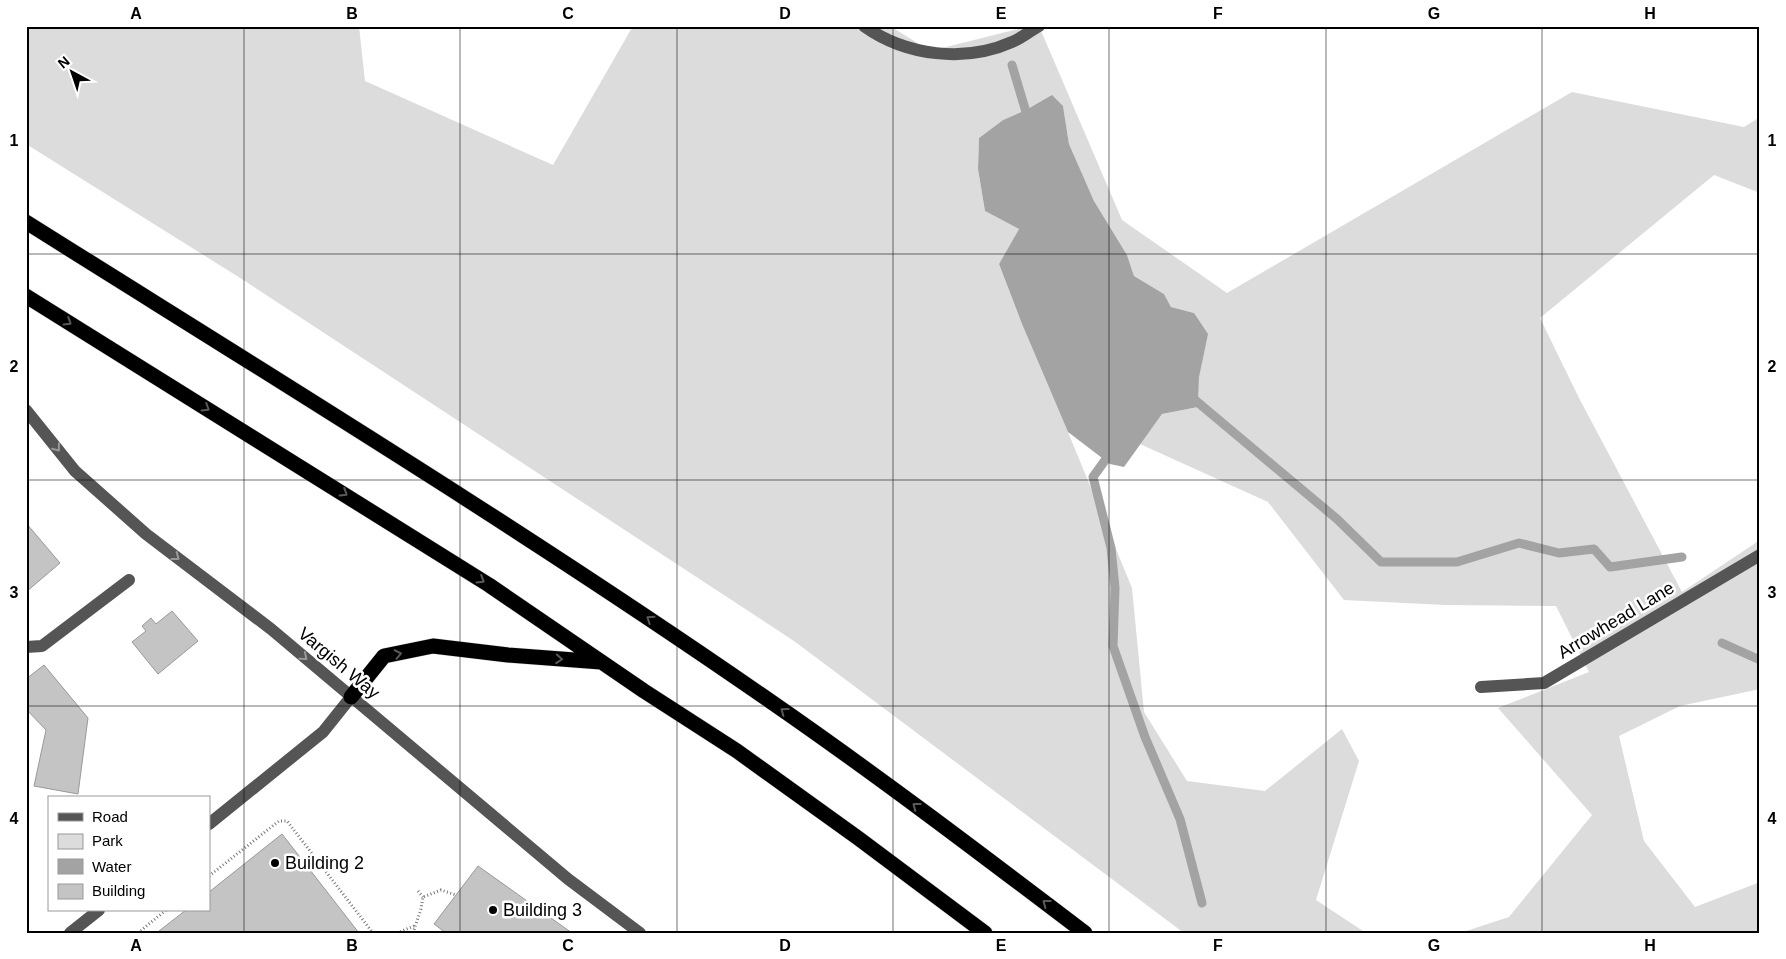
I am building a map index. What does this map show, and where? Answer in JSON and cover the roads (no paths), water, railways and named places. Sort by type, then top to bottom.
[{"type":"highway","points":[[26,222],[521,534],[650,619],[772,702],[886,784],[1085,933]]},
{"type":"highway","points":[[26,296],[488,584],[736,751],[858,838],[985,933]]},
{"type":"highway","points":[[351,697],[384,656],[433,646],[508,655],[602,662]]},
{"type":"street","points":[[864,26],[875,34],[909,48],[944,54],[979,52],[1012,42],[1039,26]]},
{"type":"street","name":"Vargish Way","points":[[26,410],[75,471],[139,528],[271,629],[568,879],[640,933]]},
{"type":"street","name":"Arrowhead Lane","points":[[1481,688],[1544,683],[1760,555]]},
{"type":"street","points":[[26,647],[42,646],[129,580]]},
{"type":"street","points":[[210,823],[324,732],[351,697]]},
{"type":"street","points":[[70,933],[96,912]]},
{"type":"water","points":[[1052,95],[1063,106],[1069,144],[1094,201],[1127,255],[1134,276],[1164,294],[1171,307],[1194,313],[1208,334],[1199,377],[1198,407],[1162,414],[1124,467],[1110,464],[1068,432],[1022,324],[999,264],[1019,229],[985,211],[978,169],[979,138],[1003,120],[1026,110]]},
{"type":"waterway","points":[[1012,65],[1029,122]]},
{"type":"waterway","points":[[1189,395],[1337,519],[1381,562],[1457,562],[1519,543],[1559,553],[1594,549],[1610,567],[1682,557]]},
{"type":"waterway","points":[[1111,452],[1093,477],[1111,548],[1115,588],[1113,646],[1145,737],[1180,819],[1202,903]]},
{"type":"waterway","points":[[1722,643],[1760,660]]},
{"type":"place","name":"Building 2","points":[[275,863]]},
{"type":"place","name":"Building 3","points":[[493,910]]}]
